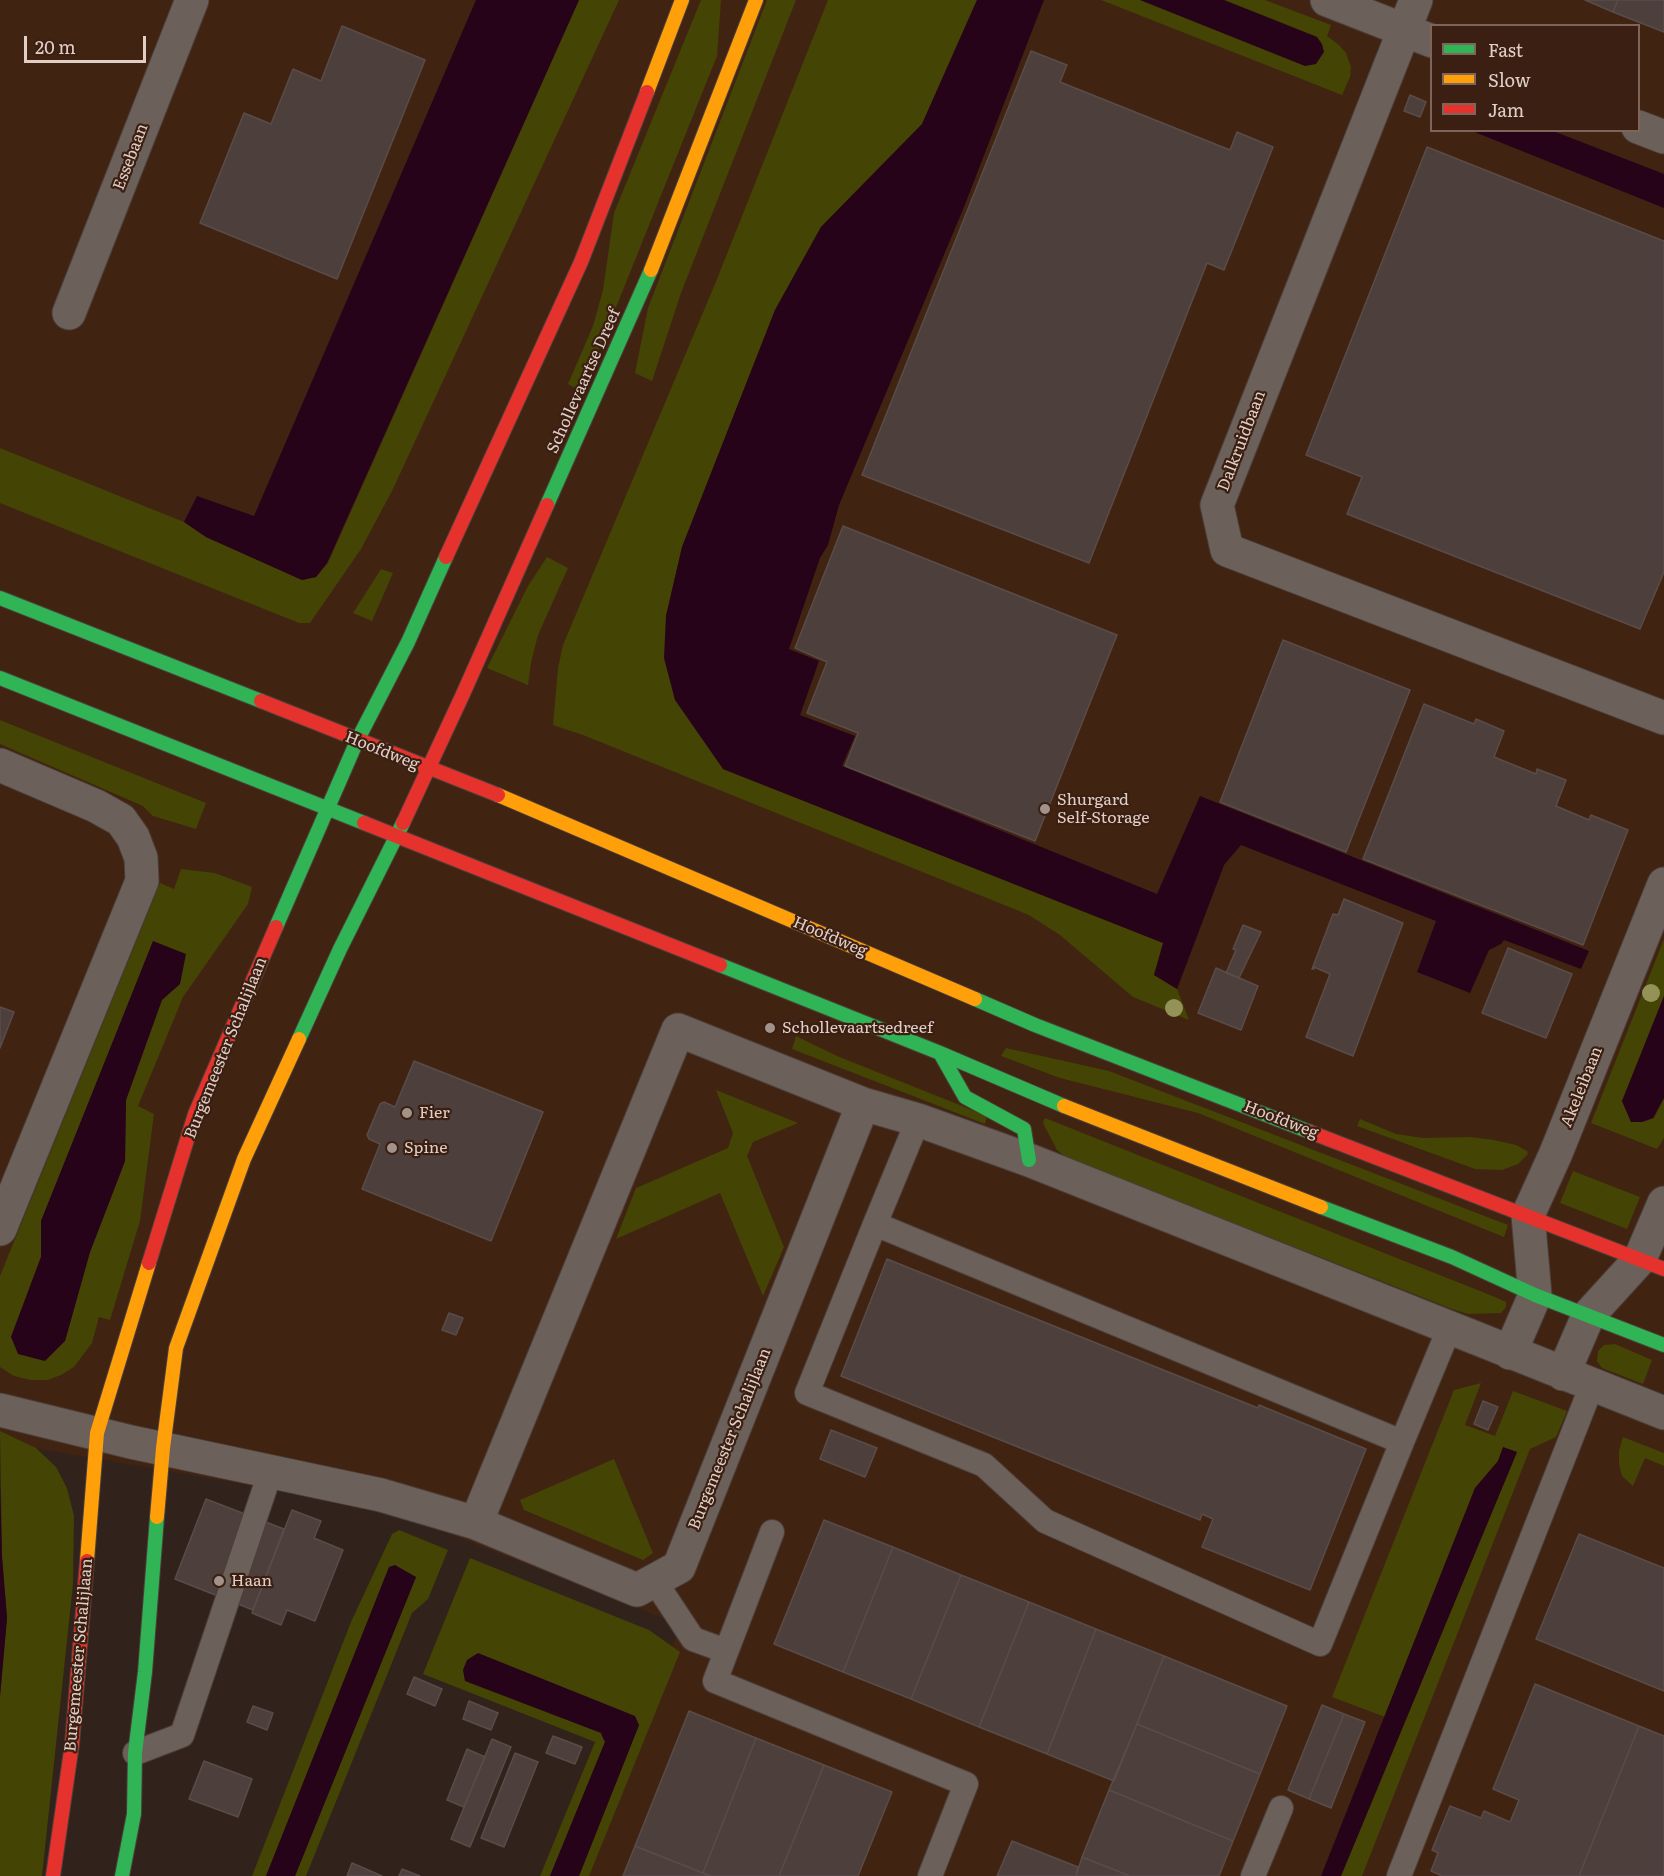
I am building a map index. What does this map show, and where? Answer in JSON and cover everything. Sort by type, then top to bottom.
[{"type":"main road","points":[[357,741],[408,642],[580,262],[682,0]]},
{"type":"main road","name":"Schollevaartse Dreef","points":[[427,769],[468,684],[644,287],[756,0]]},
{"type":"main road","name":"Hoofdweg","points":[[0,598],[527,807],[1035,1024],[1652,1264]]},
{"type":"main road","points":[[0,678],[940,1053],[1103,1123],[1452,1257],[1535,1295],[1664,1345]]},
{"type":"main road","name":"Burgemeester Schalijlaan","points":[[53,1876],[72,1744],[97,1433],[195,1114],[357,741]]},
{"type":"main road","points":[[122,1876],[134,1814],[135,1753],[145,1672],[163,1448],[176,1348],[244,1159],[340,949],[427,769]]},
{"type":"main road","points":[[940,1053],[966,1096],[1024,1129],[1029,1160]]},
{"type":"street","name":"Essebaan","points":[[69,314],[192,0]]},
{"type":"street","points":[[1327,0],[1417,23]]},
{"type":"street","name":"Dalkruidbaan","points":[[1417,23],[1217,505],[1227,550],[1664,718]]},
{"type":"street","points":[[1640,128],[1664,137]]},
{"type":"street","points":[[0,765],[96,806],[121,820],[133,837],[141,858],[142,880],[0,1230]]},
{"type":"street","name":"Akeleibaan","points":[[1535,1295],[1528,1215],[1556,1153],[1664,885]]},
{"type":"street","points":[[476,1523],[678,1030],[863,1104],[918,1120],[1029,1160],[1664,1413]]},
{"type":"street","name":"Burgemeester Schalijlaan","points":[[0,1410],[381,1495],[476,1523],[637,1590],[679,1567],[863,1104]]},
{"type":"street","points":[[1578,1380],[1588,1316],[1652,1264],[1664,1203]]},
{"type":"street","points":[[1510,1353],[1535,1295]]},
{"type":"lane","points":[[918,1120],[807,1393],[984,1465],[1045,1521],[1320,1644],[1449,1329]]},
{"type":"lane","points":[[875,1224],[1402,1442]]},
{"type":"lane","points":[[1400,1876],[1578,1380]]},
{"type":"lane","points":[[135,1753],[182,1735],[271,1470]]},
{"type":"lane","points":[[772,1532],[715,1681],[966,1784],[930,1876]]},
{"type":"lane","points":[[654,1580],[693,1639],[726,1651]]},
{"type":"lane","points":[[1253,1876],[1281,1808]]},
{"type":"shaded area","points":[[0,0],[1664,0],[1664,1876],[577,1876],[681,1625],[386,1509],[0,1442]]},
{"type":"shaded area","points":[[476,0],[579,0],[327,563],[316,577],[302,580],[206,537],[184,522],[197,496],[254,516]]},
{"type":"shaded area","points":[[579,0],[619,0],[393,489],[361,549],[310,623],[299,623],[0,503],[0,448],[184,522],[206,537],[302,580],[316,577],[328,563]]},
{"type":"shaded area","points":[[701,0],[721,0],[717,56],[582,392],[568,384],[593,326],[603,290],[614,213]]},
{"type":"shaded area","points":[[767,0],[796,0],[681,293],[652,381],[635,373],[648,308]]},
{"type":"shaded area","points":[[828,0],[977,0],[922,124],[821,227],[775,310],[682,547],[666,616],[723,769],[1164,943],[1154,975],[1177,989],[1189,1020],[1133,997],[1060,935],[1029,915],[583,735],[553,725],[558,668],[563,645],[715,284]]},
{"type":"shaded area","points":[[977,0],[1044,0],[964,207],[839,505],[828,545],[820,558],[789,649],[819,661],[800,715],[855,736],[842,766],[1157,894],[1200,796],[1589,951],[1581,969],[1504,940],[1489,950],[1470,993],[1417,972],[1436,921],[1241,845],[1224,865],[1177,989],[1154,975],[1163,943],[723,769],[675,700],[664,658],[666,616],[682,547],[775,310],[821,227],[922,124]]},
{"type":"shaded area","points":[[1101,0],[1141,0],[1317,37],[1224,0],[1265,0],[1331,25],[1327,36],[1346,53],[1351,67],[1350,77],[1342,95]]},
{"type":"shaded area","points":[[1140,0],[1224,0],[1317,37],[1324,52],[1316,64],[1305,66]]},
{"type":"shaded area","points":[[1474,132],[1556,132],[1664,174],[1664,208]]},
{"type":"shaded area","points":[[547,557],[568,568],[538,635],[528,685],[487,668],[528,586]]},
{"type":"shaded area","points":[[381,569],[393,573],[372,621],[353,613]]},
{"type":"shaded area","points":[[0,720],[206,803],[196,829],[153,816],[143,806],[0,744]]},
{"type":"shaded area","points":[[181,869],[215,873],[252,887],[248,904],[183,997],[138,1106],[154,1114],[140,1221],[110,1320],[99,1317],[92,1343],[74,1367],[61,1375],[48,1380],[31,1380],[14,1376],[0,1367],[0,1276],[160,883],[174,889]],"holes":[[[153,942],[180,984],[162,999],[126,1100],[125,1161],[90,1252],[65,1341],[11,1337],[41,1257],[41,1221]]]},
{"type":"shaded area","points":[[1664,939],[1664,996],[1622,1101],[1631,1122],[1642,1122],[1654,1118],[1664,1098],[1664,1138],[1657,1149],[1591,1123]]},
{"type":"shaded area","points":[[153,941],[186,954],[180,984],[162,1000],[126,1100],[125,1161],[90,1252],[65,1341],[45,1361],[18,1354],[11,1337],[41,1257],[41,1221]]},
{"type":"shaded area","points":[[1664,996],[1664,1098],[1653,1118],[1642,1122],[1631,1122],[1622,1101]]},
{"type":"shaded area","points":[[796,1036],[837,1056],[987,1116],[985,1124],[792,1049]]},
{"type":"shaded area","points":[[1006,1048],[1109,1071],[1508,1225],[1504,1237],[1198,1113],[1060,1078],[1001,1056]]},
{"type":"shaded area","points":[[716,1090],[798,1123],[753,1142],[747,1156],[784,1247],[763,1296],[720,1193],[616,1239],[636,1188],[728,1148],[733,1133]]},
{"type":"shaded area","points":[[1045,1118],[1495,1297],[1506,1302],[1506,1307],[1501,1313],[1468,1314],[1452,1309],[1066,1157],[1057,1150],[1043,1122]]},
{"type":"shaded area","points":[[1360,1119],[1396,1134],[1423,1138],[1470,1137],[1494,1140],[1516,1145],[1528,1154],[1518,1164],[1502,1170],[1475,1169],[1357,1126]]},
{"type":"shaded area","points":[[1573,1171],[1640,1197],[1627,1229],[1560,1203]]},
{"type":"shaded area","points":[[1615,1344],[1652,1360],[1643,1384],[1602,1368],[1597,1361],[1598,1351],[1604,1345]]},
{"type":"shaded area","points":[[1481,1383],[1465,1425],[1495,1436],[1513,1391],[1567,1411],[1556,1437],[1530,1449],[1362,1876],[1341,1876],[1517,1452],[1503,1448],[1498,1461],[1475,1488],[1385,1717],[1332,1697],[1454,1390]]},
{"type":"shaded area","points":[[0,1431],[36,1448],[56,1467],[67,1488],[74,1516],[73,1584],[42,1876],[0,1876],[0,1696],[7,1618],[2,1557]]},
{"type":"shaded area","points":[[1623,1437],[1664,1453],[1664,1466],[1645,1458],[1633,1486],[1622,1476],[1619,1464],[1619,1451]]},
{"type":"shaded area","points":[[1503,1447],[1517,1452],[1341,1876],[1321,1876],[1475,1488],[1498,1461]]},
{"type":"shaded area","points":[[614,1459],[653,1553],[643,1560],[524,1510],[520,1500]]},
{"type":"shaded area","points":[[0,1484],[2,1557],[7,1618],[0,1696]]},
{"type":"shaded area","points":[[399,1530],[448,1550],[428,1599],[412,1613],[306,1876],[295,1876],[416,1577],[389,1568],[266,1876],[252,1876],[351,1622],[392,1534]]},
{"type":"shaded area","points":[[470,1558],[649,1630],[680,1652],[589,1876],[579,1876],[639,1725],[601,1734],[605,1742],[550,1876],[540,1876],[595,1742],[423,1674]]},
{"type":"shaded area","points":[[395,1565],[416,1577],[295,1876],[266,1876],[389,1567]]},
{"type":"shaded area","points":[[478,1653],[635,1716],[639,1725],[579,1876],[550,1876],[605,1742],[601,1733],[465,1681],[463,1670],[467,1660]]},
{"type":"building","points":[[1585,0],[1618,0],[1613,12]]},
{"type":"building","points":[[1618,0],[1664,0],[1664,32],[1613,12]]},
{"type":"building","points":[[342,26],[425,60],[337,279],[200,223],[244,113],[271,124],[293,69],[321,81]]},
{"type":"building","points":[[1031,51],[1067,65],[1060,82],[1230,150],[1237,132],[1273,147],[1224,270],[1207,263],[1089,563],[862,475]]},
{"type":"building","points":[[1410,95],[1426,102],[1420,117],[1404,111]]},
{"type":"building","points":[[1427,147],[1664,241],[1664,572],[1640,629],[1347,514],[1362,477],[1306,455]]},
{"type":"building","points":[[843,526],[1117,635],[1035,841],[845,766],[858,733],[807,713],[827,662],[795,648]]},
{"type":"building","points":[[1283,640],[1410,690],[1346,852],[1220,802]]},
{"type":"building","points":[[1424,704],[1474,724],[1476,719],[1504,731],[1494,757],[1536,774],[1537,769],[1566,780],[1556,806],[1589,820],[1591,815],[1628,830],[1583,945],[1363,859]]},
{"type":"building","points":[[1344,899],[1403,923],[1353,1056],[1306,1037],[1330,974],[1314,967],[1312,969],[1333,914],[1338,915]]},
{"type":"building","points":[[1243,925],[1261,932],[1239,978],[1226,973]]},
{"type":"building","points":[[1508,948],[1572,974],[1546,1038],[1482,1013]]},
{"type":"building","points":[[1216,968],[1258,986],[1241,1030],[1198,1013]]},
{"type":"building","points":[[0,1007],[14,1012],[0,1048]]},
{"type":"building","points":[[414,1061],[543,1112],[491,1241],[362,1189],[380,1144],[369,1139],[367,1135],[380,1104],[384,1102],[395,1107]]},
{"type":"building","points":[[887,1259],[1366,1449],[1310,1590],[1202,1547],[1213,1519],[1202,1514],[1200,1520],[841,1376]]},
{"type":"building","points":[[449,1313],[463,1318],[456,1335],[442,1330]]},
{"type":"building","points":[[1483,1401],[1498,1407],[1488,1430],[1474,1424]]},
{"type":"building","points":[[831,1430],[877,1448],[865,1477],[820,1459]]},
{"type":"building","points":[[206,1499],[284,1529],[253,1610],[175,1579]]},
{"type":"building","points":[[292,1510],[321,1521],[314,1538],[343,1550],[315,1621],[287,1610],[281,1625],[252,1613]]},
{"type":"building","points":[[824,1520],[893,1547],[843,1672],[774,1644]]},
{"type":"building","points":[[1579,1534],[1664,1568],[1664,1691],[1536,1639]]},
{"type":"building","points":[[893,1547],[961,1575],[911,1699],[843,1672]]},
{"type":"building","points":[[961,1575],[1029,1602],[979,1727],[911,1699]]},
{"type":"building","points":[[1029,1602],[1096,1629],[1047,1754],[979,1727]]},
{"type":"building","points":[[1096,1629],[1164,1656],[1114,1781],[1047,1754]]},
{"type":"building","points":[[1164,1656],[1287,1706],[1260,1774],[1137,1724]]},
{"type":"building","points":[[414,1677],[442,1689],[435,1706],[407,1694]]},
{"type":"building","points":[[1535,1684],[1639,1726],[1579,1876],[1442,1876],[1431,1871],[1438,1853],[1432,1850],[1450,1806],[1481,1818],[1484,1811],[1510,1822],[1519,1800],[1493,1789]]},
{"type":"building","points":[[469,1701],[498,1713],[491,1730],[463,1719]]},
{"type":"building","points":[[1322,1705],[1344,1714],[1309,1799],[1288,1790]]},
{"type":"building","points":[[253,1706],[273,1713],[267,1730],[247,1722]]},
{"type":"building","points":[[689,1711],[756,1738],[703,1873],[635,1846]]},
{"type":"building","points":[[1344,1714],[1365,1722],[1331,1808],[1309,1799]]},
{"type":"building","points":[[1137,1724],[1260,1774],[1233,1841],[1109,1790]]},
{"type":"building","points":[[1639,1726],[1664,1736],[1664,1876],[1579,1876]]},
{"type":"building","points":[[553,1736],[582,1747],[575,1764],[546,1753]]},
{"type":"building","points":[[756,1738],[824,1765],[779,1876],[711,1876],[703,1873]]},
{"type":"building","points":[[492,1739],[511,1747],[470,1847],[451,1839]]},
{"type":"building","points":[[467,1749],[485,1757],[464,1807],[447,1800]]},
{"type":"building","points":[[515,1753],[538,1762],[504,1847],[481,1838]]},
{"type":"building","points":[[204,1761],[252,1779],[238,1817],[189,1799]]},
{"type":"building","points":[[824,1765],[892,1792],[858,1876],[779,1876]]},
{"type":"building","points":[[1109,1790],[1233,1841],[1219,1876],[1130,1876],[1082,1857]]},
{"type":"building","points":[[1012,1841],[1078,1867],[1076,1876],[997,1876]]},
{"type":"building","points":[[635,1846],[703,1873],[711,1876],[623,1876]]},
{"type":"building","points":[[1082,1857],[1130,1876],[1076,1876]]},
{"type":"building","points":[[352,1863],[382,1876],[347,1876]]},
{"type":"building","points":[[402,1869],[420,1876],[399,1876]]},
{"type":"traffic: fast","points":[[547,505],[651,270]]},
{"type":"traffic: fast","points":[[276,927],[357,741],[408,642],[446,557]]},
{"type":"traffic: fast","points":[[0,598],[261,701]]},
{"type":"traffic: fast","points":[[0,678],[364,823]]},
{"type":"traffic: fast","points":[[299,1039],[340,949],[403,823]]},
{"type":"traffic: fast","points":[[720,965],[940,1053],[1064,1106]]},
{"type":"traffic: fast","points":[[975,999],[1035,1025],[1310,1132]]},
{"type":"traffic: fast","points":[[940,1053],[965,1097],[1024,1129],[1029,1160]]},
{"type":"traffic: fast","points":[[1321,1207],[1452,1257],[1535,1295],[1664,1345]]},
{"type":"traffic: fast","points":[[122,1876],[134,1814],[135,1753],[145,1672],[157,1517]]},
{"type":"traffic: slow","points":[[647,92],[682,0]]},
{"type":"traffic: slow","points":[[651,270],[756,0]]},
{"type":"traffic: slow","points":[[498,795],[975,999]]},
{"type":"traffic: slow","points":[[157,1517],[176,1348],[244,1159],[299,1039]]},
{"type":"traffic: slow","points":[[1064,1106],[1321,1207]]},
{"type":"traffic: slow","points":[[87,1561],[97,1433],[149,1263]]},
{"type":"traffic: jam","points":[[446,557],[581,262],[647,92]]},
{"type":"traffic: jam","points":[[403,823],[547,505]]},
{"type":"traffic: jam","points":[[261,701],[498,795]]},
{"type":"traffic: jam","points":[[364,823],[720,965]]},
{"type":"traffic: jam","points":[[149,1263],[195,1114],[276,927]]},
{"type":"traffic: jam","points":[[1310,1132],[1664,1269]]},
{"type":"traffic: jam","points":[[53,1876],[72,1744],[87,1561]]},
{"type":"place","name":"Shurgard Self-Storage","points":[[1045,809]]},
{"type":"place","name":"Schollevaartsedreef","points":[[770,1028]]},
{"type":"place","name":"Fier","points":[[407,1113]]},
{"type":"place","name":"Spine","points":[[392,1148]]},
{"type":"place","name":"Haan","points":[[219,1581]]}]
